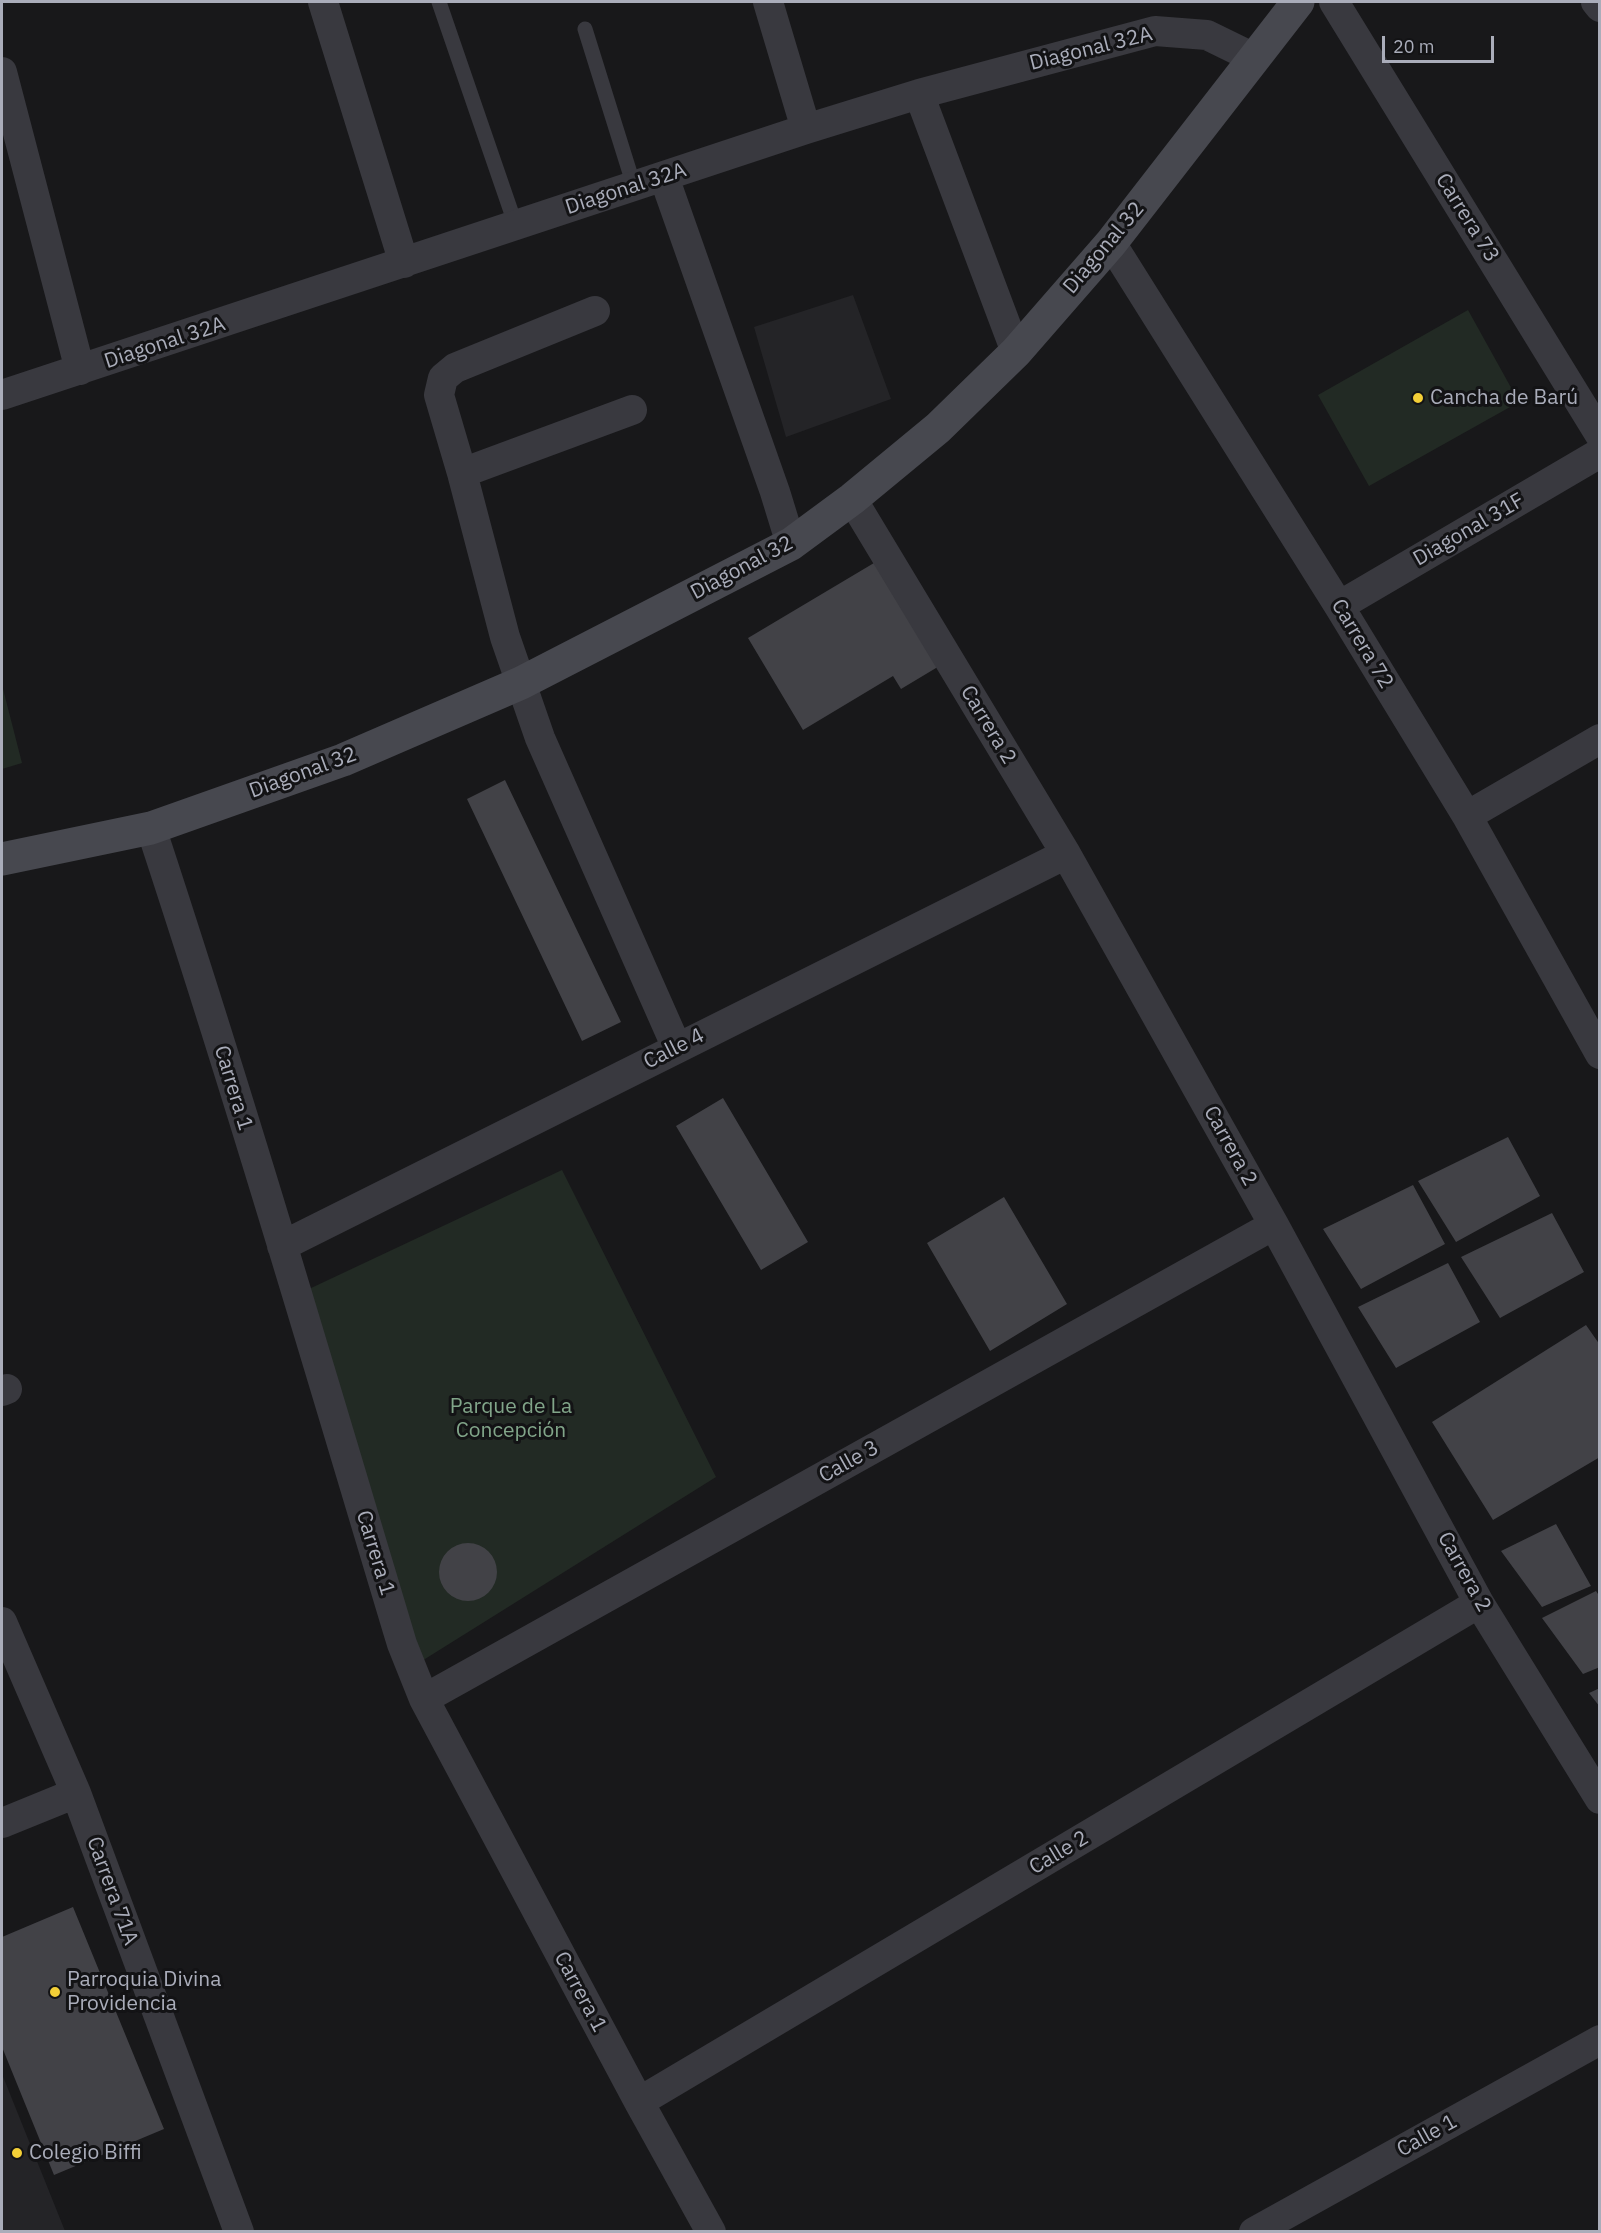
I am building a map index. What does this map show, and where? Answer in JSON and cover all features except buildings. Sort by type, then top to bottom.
[{"type":"street","points":[[323,2],[405,263]]},
{"type":"street","points":[[768,2],[806,129]]},
{"type":"street","name":"Diagonal 32","points":[[2,859],[151,828],[343,760],[521,683],[791,544],[852,499],[938,428],[1016,352],[1111,243],[1298,2]]},
{"type":"street","name":"Carrera 73","points":[[1334,2],[1599,435]]},
{"type":"street","points":[[1596,2],[1599,7]]},
{"type":"street","name":"Diagonal 32A","points":[[2,395],[806,129],[920,94],[1155,31],[1207,35],[1254,58]]},
{"type":"street","points":[[2,72],[80,370]]},
{"type":"street","points":[[920,94],[1016,352]]},
{"type":"street","points":[[664,177],[768,471],[791,544]]},
{"type":"street","name":"Carrera 72","points":[[1111,243],[1339,606],[1591,1018],[1599,1054]]},
{"type":"street","points":[[595,311],[455,368],[443,378],[439,395],[505,637],[540,738],[677,1048]]},
{"type":"street","points":[[462,473],[632,410]]},
{"type":"street","name":"Diagonal 31F","points":[[1339,606],[1599,453]]},
{"type":"street","name":"Carrera 2","points":[[852,499],[1066,854],[1274,1225],[1479,1603],[1599,1799]]},
{"type":"street","points":[[1467,816],[1599,739]]},
{"type":"street","name":"Carrera 1","points":[[151,828],[184,927],[402,1644],[424,1699],[711,2232]]},
{"type":"street","name":"Calle 4","points":[[282,1246],[1066,854]]},
{"type":"street","name":"Calle 3","points":[[424,1699],[1274,1225]]},
{"type":"street","name":"Calle 2","points":[[639,2102],[1479,1603]]},
{"type":"street","name":"Carrera 71A","points":[[2,1622],[76,1793],[239,2232]]},
{"type":"street","points":[[2,1823],[76,1793]]},
{"type":"street","name":"Calle 1","points":[[1254,2232],[1599,2040]]},
{"type":"lane","points":[[439,2],[516,226]]},
{"type":"lane","points":[[585,29],[634,186]]},
{"type":"shaded area","points":[[853,295],[891,399],[786,437],[754,327]]},
{"type":"shaded area","name":"Colegio Biffi","points":[[2,2074],[65,2231],[2,2231]]},
{"type":"green space","name":"Cancha de Barú","points":[[1468,310],[1519,402],[1369,486],[1318,395]]},
{"type":"green space","points":[[2,685],[22,763],[2,769]]},
{"type":"green space","name":"Parque de La Concepción","points":[[562,1170],[716,1477],[417,1664],[309,1289]]},
{"type":"place","name":"Cancha de Barú","points":[[1418,398]]},
{"type":"place","name":"Parroquia Divina Providencia","points":[[55,1992]]},
{"type":"place","name":"Colegio Biffi","points":[[17,2153]]}]
